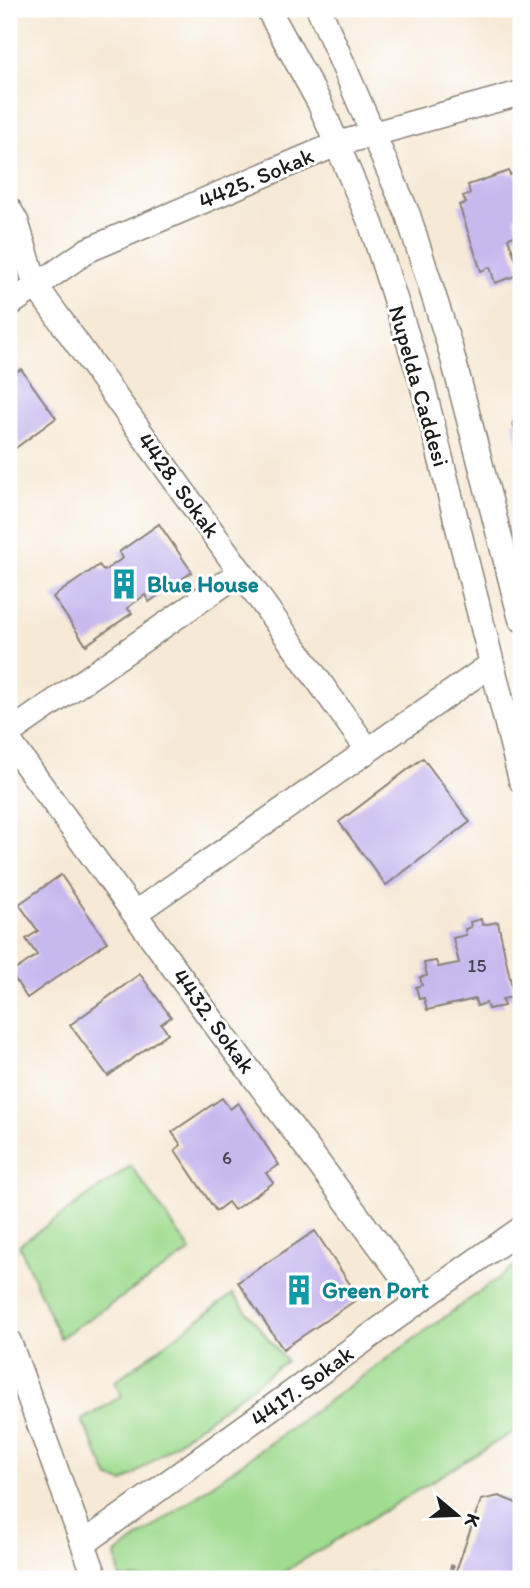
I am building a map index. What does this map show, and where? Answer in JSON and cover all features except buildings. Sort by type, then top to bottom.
[{"type":"street","name":"Nupelda Caddesi","points":[[268,9],[318,102],[371,224],[422,383],[521,780]]},
{"type":"street","name":"Nupelda Caddesi","points":[[319,9],[408,215],[450,347],[521,619]]},
{"type":"street","name":"4425. Sokak","points":[[9,305],[88,250],[337,144],[521,93]]},
{"type":"street","name":"4428. Sokak","points":[[9,209],[16,221],[36,286],[368,750]]},
{"type":"street","points":[[9,733],[241,572]]},
{"type":"street","points":[[135,913],[492,664]]},
{"type":"street","name":"4432. Sokak","points":[[9,741],[420,1300]]},
{"type":"street","name":"4417. Sokak","points":[[83,1544],[521,1229]]},
{"type":"street","points":[[9,1342],[96,1579]]},
{"type":"path","points":[[449,1579],[454,1561]]},
{"type":"green space","points":[[131,1166],[191,1251],[60,1338],[19,1245]]},
{"type":"green space","points":[[521,1262],[521,1427],[272,1579],[120,1579],[116,1554]]},
{"type":"green space","points":[[233,1294],[286,1361],[124,1482],[109,1478],[82,1420],[122,1396],[114,1382]]},
{"type":"place","name":"Blue House","points":[[124,584]]},
{"type":"place","name":"Green Port","points":[[299,1290]]}]
